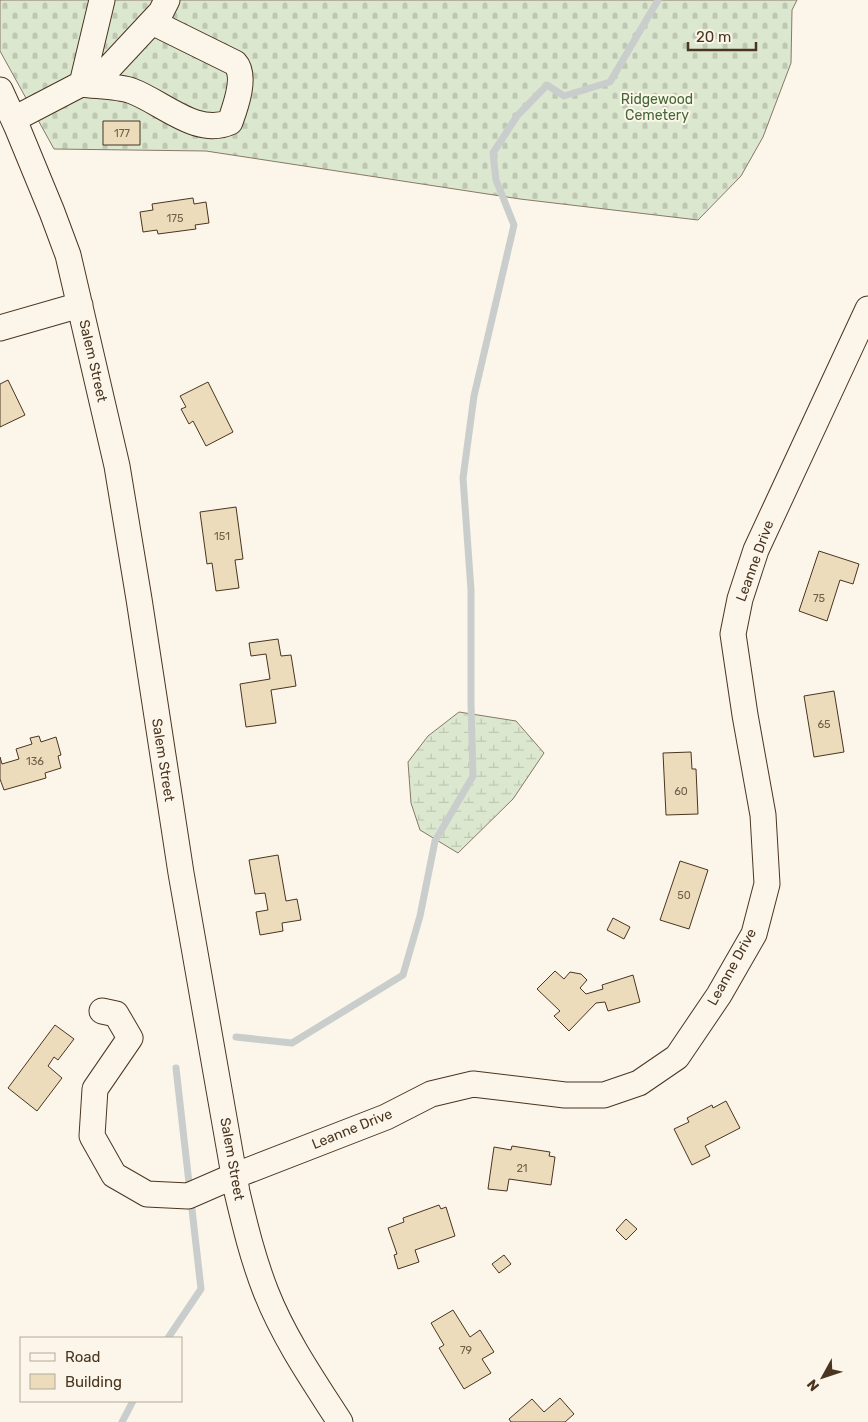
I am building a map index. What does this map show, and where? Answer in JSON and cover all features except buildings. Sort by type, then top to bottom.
[{"type":"street","points":[[82,84],[102,0]]},
{"type":"street","points":[[14,119],[106,71],[161,12],[167,0]]},
{"type":"street","points":[[82,84],[132,91],[182,118],[207,126],[223,125],[230,122],[236,107],[240,77],[239,67],[235,63],[152,22]]},
{"type":"street","name":"Salem Street","points":[[0,90],[14,119],[68,255],[118,474],[181,873],[225,1180],[266,1293],[301,1361],[340,1422]]},
{"type":"street","points":[[0,328],[80,305]]},
{"type":"street","name":"Leanne Drive","points":[[102,1011],[116,1014],[130,1038],[95,1090],[92,1136],[114,1175],[147,1194],[188,1196],[386,1117],[431,1094],[473,1084],[565,1095],[604,1095],[639,1083],[677,1057],[719,995],[754,934],[767,884],[763,815],[733,634],[740,599],[760,542],[868,309]]},
{"type":"green space","name":"Ridgewood Cemetery","points":[[0,0],[797,0],[792,10],[791,63],[763,137],[741,176],[698,220],[520,199],[206,151],[54,149],[0,51]]},
{"type":"green space","points":[[459,712],[516,721],[544,753],[513,799],[458,853],[420,830],[411,803],[408,762],[428,736]]},
{"type":"waterway","points":[[236,1037],[292,1043],[403,975],[420,916],[435,841],[473,776],[471,590],[463,478],[474,396],[514,225],[496,180],[493,153],[517,116],[547,85],[564,96],[610,82],[658,0]]},
{"type":"waterway","points":[[169,1337],[201,1289],[176,1068]]},
{"type":"waterway","points":[[122,1422],[132,1402]]}]
